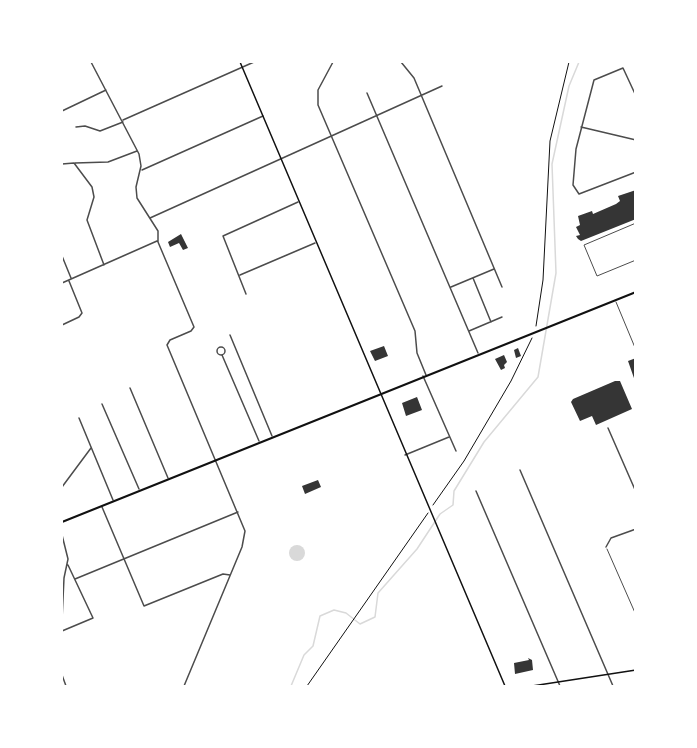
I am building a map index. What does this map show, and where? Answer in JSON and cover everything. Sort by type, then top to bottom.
[{"type":"main road","points":[[240,62],[425,503],[505,687]]},
{"type":"main road","points":[[62,522],[258,441],[636,292]]},
{"type":"main road","points":[[532,687],[636,670]]},
{"type":"street","points":[[91,62],[138,151],[141,170],[137,194],[158,233],[158,240],[194,327],[191,331],[170,340],[167,345],[238,512],[245,537],[184,687]]},
{"type":"street","points":[[76,127],[87,127],[100,131],[254,62]]},
{"type":"street","points":[[333,62],[317,95],[318,105],[415,331],[417,353],[424,375],[456,451]]},
{"type":"street","points":[[401,62],[410,70],[422,95],[502,286]]},
{"type":"street","points":[[636,96],[623,68],[596,79],[581,127],[573,181],[577,194],[636,172]]},
{"type":"street","points":[[149,218],[442,86]]},
{"type":"street","points":[[62,111],[107,90]]},
{"type":"street","points":[[367,93],[478,354]]},
{"type":"street","points":[[141,170],[263,116]]},
{"type":"street","points":[[581,127],[636,140]]},
{"type":"street","points":[[62,164],[108,162],[138,151]]},
{"type":"street","points":[[74,163],[94,191],[94,201],[87,218],[104,264]]},
{"type":"street","points":[[246,294],[224,236],[299,202]]},
{"type":"street","points":[[62,283],[158,240]]},
{"type":"street","points":[[239,276],[316,243]]},
{"type":"street","points":[[62,256],[81,311],[79,317],[62,325]]},
{"type":"street","points":[[450,287],[495,268]]},
{"type":"street","points":[[473,278],[491,321]]},
{"type":"street","points":[[469,331],[502,317]]},
{"type":"street","points":[[230,335],[272,436]]},
{"type":"street","points":[[222,355],[258,441]]},
{"type":"street","points":[[130,388],[168,478]]},
{"type":"street","points":[[102,404],[139,490]]},
{"type":"street","points":[[79,418],[113,501]]},
{"type":"street","points":[[608,428],[636,492]]},
{"type":"street","points":[[405,455],[450,437]]},
{"type":"street","points":[[62,487],[91,448]]},
{"type":"street","points":[[520,470],[613,687]]},
{"type":"street","points":[[476,491],[560,687]]},
{"type":"street","points":[[101,506],[144,606],[224,574],[231,575]]},
{"type":"street","points":[[75,578],[238,512]]},
{"type":"street","points":[[606,547],[611,538],[636,529]]},
{"type":"street","points":[[62,536],[67,549],[68,565],[64,576],[62,620]]},
{"type":"street","points":[[62,631],[93,618],[68,565]]},
{"type":"street","points":[[64,576],[70,573],[75,578]]},
{"type":"street","points":[[62,675],[66,687]]},
{"type":"lane","points":[[636,224],[584,245],[597,276],[636,260]]},
{"type":"lane","points":[[616,300],[636,350]]},
{"type":"lane","points":[[606,547],[636,615]]},
{"type":"path","points":[[308,687],[356,615]]},
{"type":"shaded area","points":[[297,545],[305,553],[297,561],[289,553]]},
{"type":"building","points":[[636,190],[636,219],[581,241],[578,239],[576,236],[580,235],[576,227],[580,225],[578,216],[592,211],[593,214],[616,204],[620,201],[618,196]]},
{"type":"building","points":[[181,234],[188,248],[183,250],[179,243],[170,247],[168,242]]},
{"type":"building","points":[[384,346],[388,356],[375,361],[370,351]]},
{"type":"building","points":[[518,348],[521,356],[516,358],[514,350]]},
{"type":"building","points":[[504,355],[507,362],[504,365],[505,368],[501,370],[495,359]]},
{"type":"building","points":[[636,358],[636,381],[635,381],[628,361]]},
{"type":"building","points":[[620,381],[632,409],[596,425],[592,416],[580,421],[571,402],[573,399]]},
{"type":"building","points":[[417,397],[422,410],[406,416],[402,403]]},
{"type":"building","points":[[318,480],[321,487],[305,494],[302,486]]},
{"type":"building","points":[[528,658],[532,660],[533,670],[515,674],[514,663],[529,660]]},
{"type":"waterway","points":[[291,686],[304,655],[313,646],[320,616],[334,610],[346,613],[360,624],[375,617],[378,593],[417,549],[440,514],[453,505],[454,491],[484,442],[538,377],[556,273],[552,164],[569,86],[579,62]]}]
